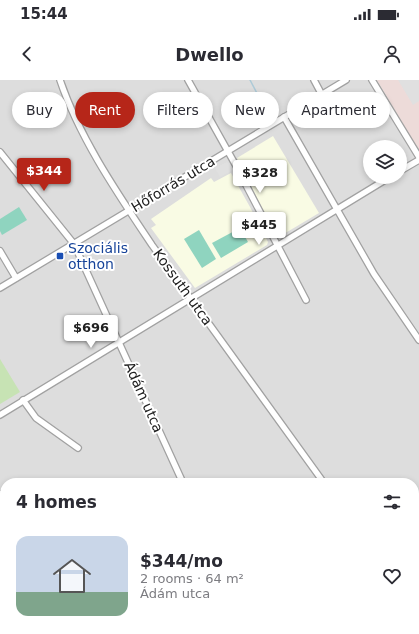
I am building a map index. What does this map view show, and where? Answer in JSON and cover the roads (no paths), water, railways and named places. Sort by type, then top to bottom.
[{"type":"street","name":"Kossuth utca","points":[[60,80],[84,134],[129,210],[320,478]]},
{"type":"street","points":[[188,80],[306,300]]},
{"type":"street","points":[[314,80],[320,92]]},
{"type":"street","name":"Hőforrás utca","points":[[327,92],[346,80]]},
{"type":"street","points":[[372,80],[419,159],[407,167]]},
{"type":"street","name":"Hőforrás utca","points":[[0,288],[287,115]]},
{"type":"street","points":[[284,117],[374,274],[418,337]]},
{"type":"street","name":"Ádám utca","points":[[0,152],[74,244],[181,478]]},
{"type":"street","points":[[0,414],[378,184]]},
{"type":"street","points":[[0,251],[16,278]]},
{"type":"street","points":[[23,400],[36,418],[78,448]]},
{"type":"waterway","points":[[250,80],[256,92]]},
{"type":"place","name":"Szociális otthon","points":[[60,256]]}]
